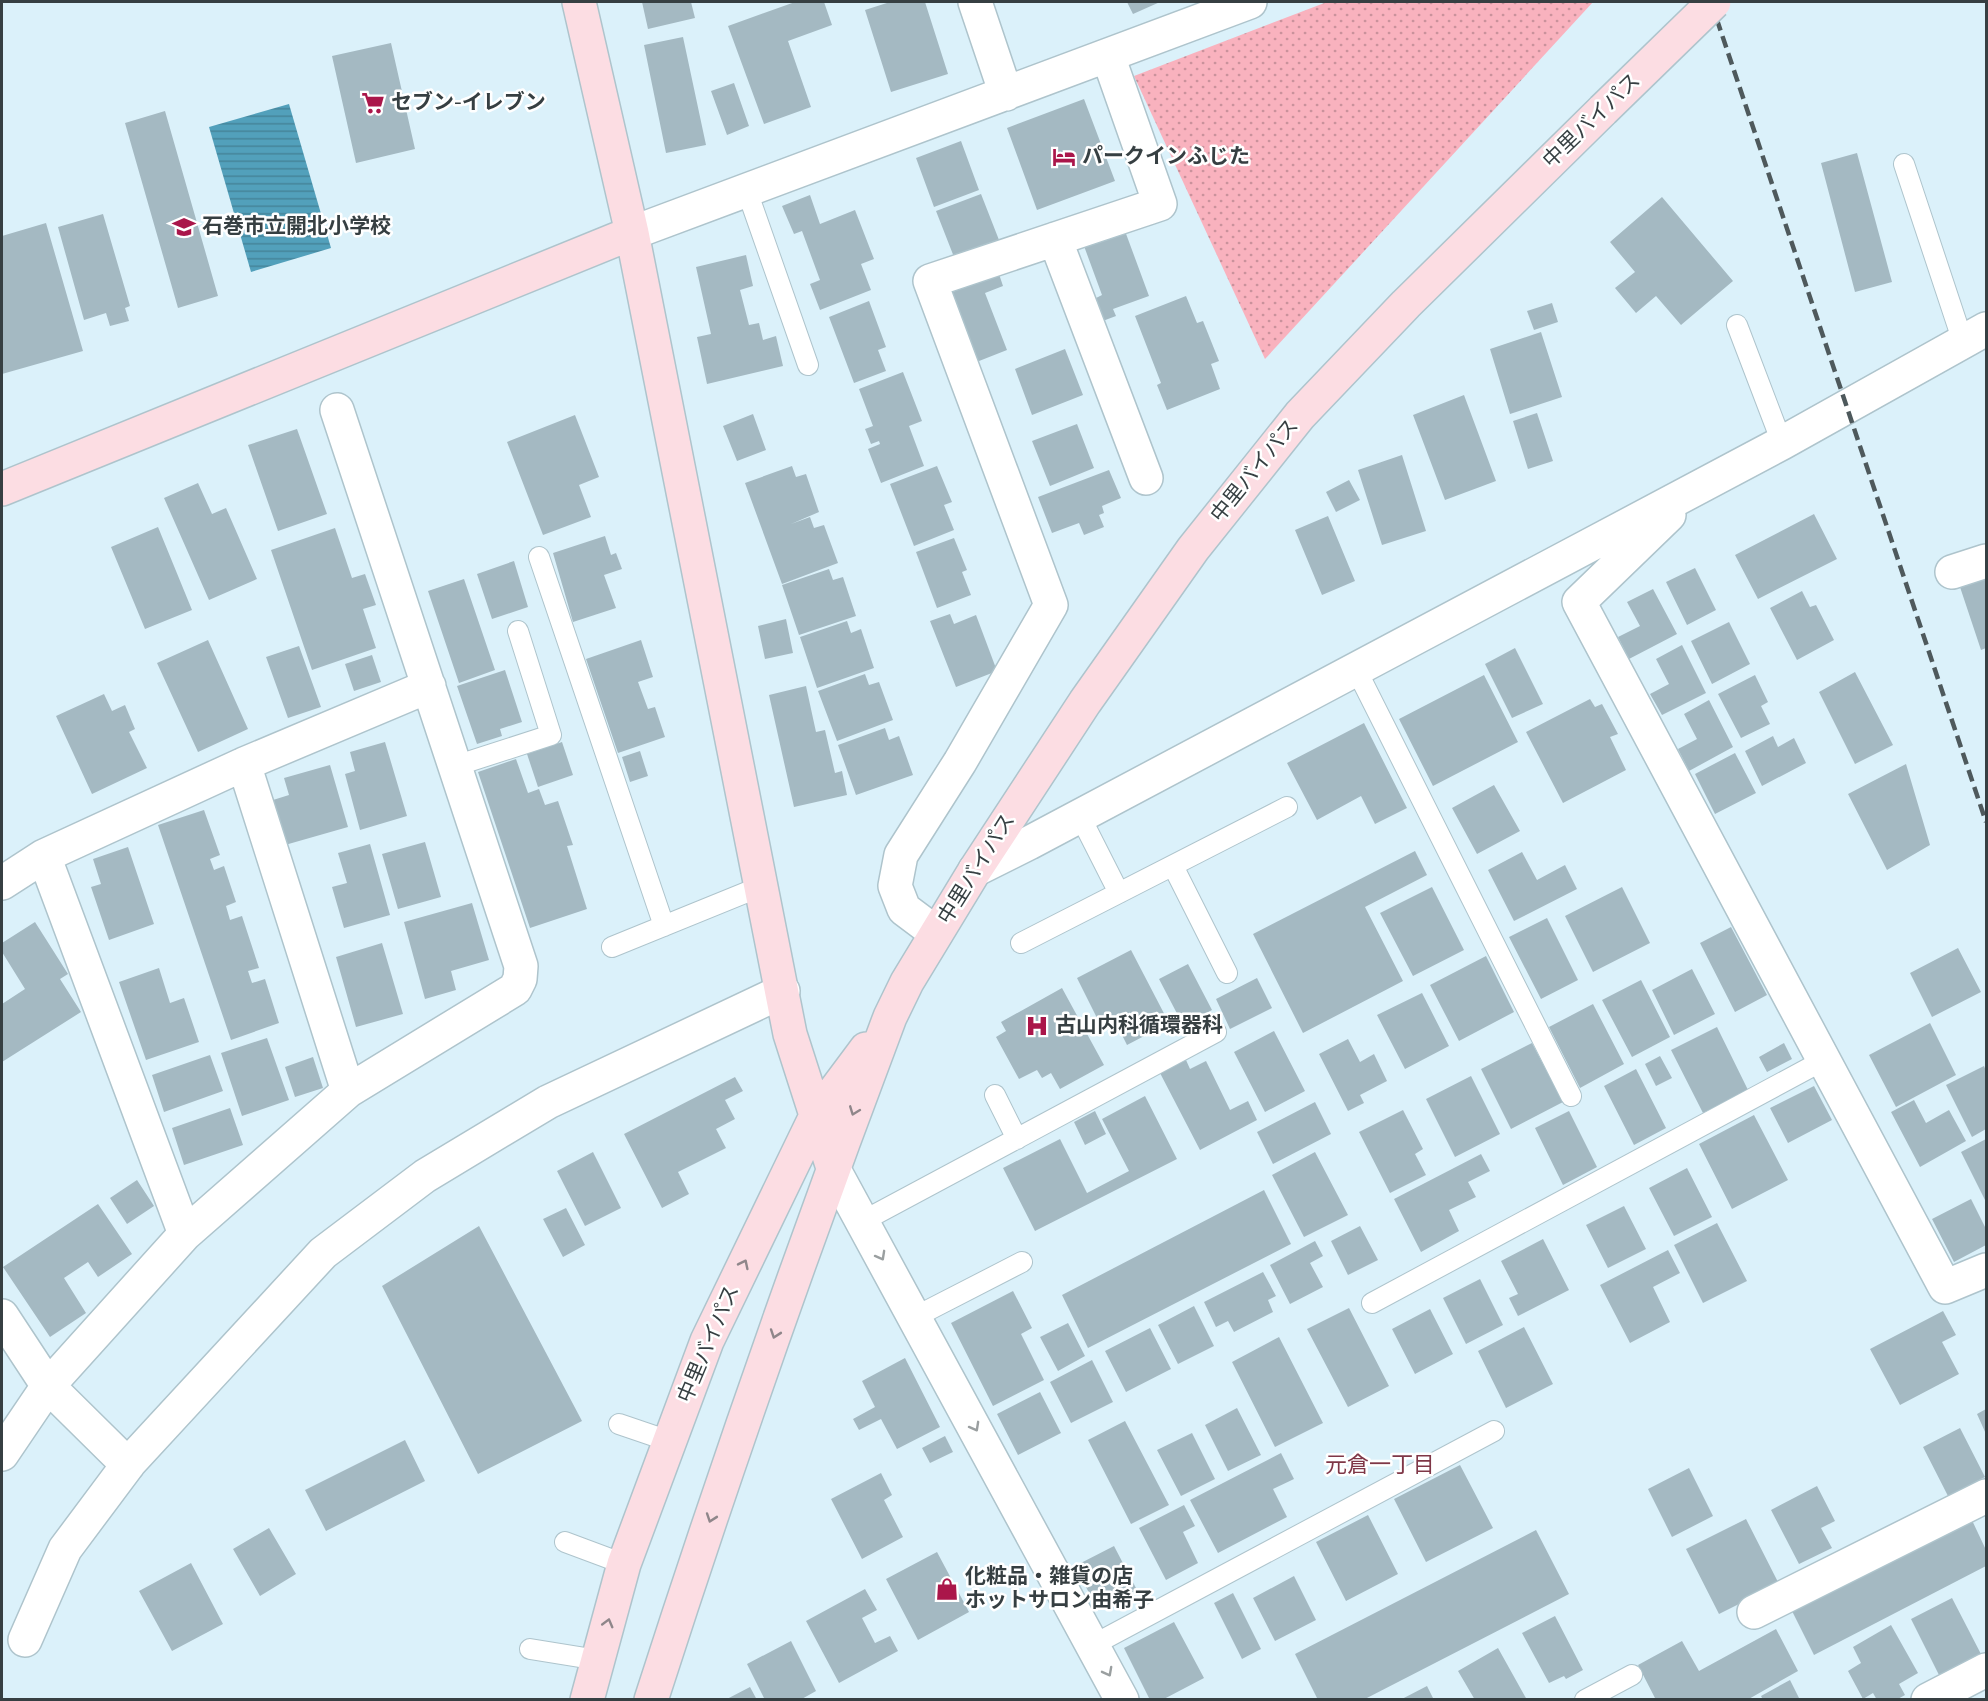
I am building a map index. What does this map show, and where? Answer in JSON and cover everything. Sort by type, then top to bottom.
[{"type":"street","points":[[579,2],[632,233],[790,1034],[832,1168],[863,1221],[1122,1700]]},
{"type":"street","points":[[975,2],[1006,94]]},
{"type":"street","points":[[2,489],[632,233],[1250,2]]},
{"type":"street","name":"中里バイパス","points":[[651,1700],[832,1168],[890,1017],[907,982],[975,870],[1085,702],[1193,549],[1300,415],[1406,304],[1714,2]]},
{"type":"street","points":[[936,933],[904,909],[896,886],[901,855],[960,762],[1051,605],[930,281],[1160,204],[1108,56]]},
{"type":"street","points":[[1055,239],[1146,478]]},
{"type":"street","points":[[975,870],[1697,489],[1974,336]]},
{"type":"street","points":[[2,1454],[48,1386],[185,1234],[348,1091],[515,989],[520,979],[521,966],[337,410]]},
{"type":"street","points":[[1697,489],[1579,602],[1945,1287],[1986,1270]]},
{"type":"street","points":[[1952,572],[1986,561]]},
{"type":"street","points":[[2,884],[44,856],[244,764],[429,686]]},
{"type":"street","points":[[244,764],[348,1091]]},
{"type":"street","points":[[44,856],[185,1234]]},
{"type":"street","points":[[25,1640],[65,1549],[128,1465],[323,1253],[425,1176],[548,1102],[783,991]]},
{"type":"street","name":"中里バイパス","points":[[587,1700],[624,1564],[707,1341],[816,1116],[890,1017]]},
{"type":"street","points":[[2,1316],[48,1386],[128,1465]]},
{"type":"street","points":[[1754,1612],[1986,1496]]},
{"type":"street","points":[[1928,1700],[1986,1670]]},
{"type":"lane","points":[[1904,164],[1974,336]]},
{"type":"lane","points":[[747,190],[808,365]]},
{"type":"lane","points":[[1737,325],[1782,443]]},
{"type":"lane","points":[[539,557],[664,926]]},
{"type":"lane","points":[[455,766],[551,735],[518,632]]},
{"type":"lane","points":[[1356,669],[1571,1096]]},
{"type":"lane","points":[[1021,943],[1287,807]]},
{"type":"lane","points":[[1080,816],[1119,893]]},
{"type":"lane","points":[[1173,866],[1227,973]]},
{"type":"lane","points":[[612,947],[762,886]]},
{"type":"lane","points":[[863,1221],[1216,1032]]},
{"type":"lane","points":[[1372,1303],[1824,1060]]},
{"type":"lane","points":[[995,1095],[1017,1139]]},
{"type":"lane","points":[[915,1317],[1022,1262]]},
{"type":"lane","points":[[619,1424],[669,1441]]},
{"type":"lane","points":[[1093,1644],[1494,1431]]},
{"type":"lane","points":[[565,1542],[624,1564]]},
{"type":"lane","points":[[530,1649],[598,1660]]},
{"type":"lane","points":[[1585,1700],[1632,1675]]},
{"type":"shaded area","points":[[1327,2],[1593,2],[1265,359],[1134,76]]},
{"type":"water","points":[[289,104],[331,248],[251,272],[209,127]]},
{"type":"building","points":[[642,2],[691,2],[695,18],[648,29]]},
{"type":"building","points":[[795,2],[824,2],[832,25],[788,41],[811,107],[764,124],[728,26]]},
{"type":"building","points":[[890,2],[925,2],[948,74],[891,92],[865,10]]},
{"type":"building","points":[[1127,2],[1160,2],[1133,14]]},
{"type":"building","points":[[683,37],[706,145],[666,153],[644,45]]},
{"type":"building","name":"セブン-イレブン","points":[[391,43],[415,149],[356,163],[332,56]]},
{"type":"building","points":[[734,83],[749,126],[727,135],[711,91]]},
{"type":"building","points":[[1084,99],[1115,181],[1037,210],[1007,128]]},
{"type":"building","points":[[165,111],[218,296],[178,308],[125,123]]},
{"type":"building","points":[[961,141],[979,190],[934,207],[916,158]]},
{"type":"building","points":[[1857,153],[1892,282],[1855,292],[1821,163]]},
{"type":"building","points":[[981,194],[999,240],[954,257],[936,211]]},
{"type":"building","points":[[810,195],[820,224],[855,210],[874,259],[861,264],[871,290],[820,310],[810,284],[820,280],[802,231],[794,234],[782,206]]},
{"type":"building","points":[[1662,197],[1733,281],[1681,325],[1656,296],[1636,313],[1615,288],[1635,272],[1610,242]]},
{"type":"building","points":[[103,214],[130,306],[125,308],[129,321],[110,326],[106,313],[84,320],[58,227]]},
{"type":"building","points":[[46,223],[83,351],[2,374],[2,236]]},
{"type":"building","points":[[1125,231],[1149,296],[1113,309],[1116,316],[1100,322],[1092,300],[1102,295],[1084,246]]},
{"type":"building","points":[[746,255],[753,286],[740,290],[749,325],[759,323],[763,340],[776,336],[783,366],[707,384],[697,337],[711,334],[696,267]]},
{"type":"building","points":[[999,274],[1003,286],[985,293],[1007,350],[974,363],[947,294]]},
{"type":"building","points":[[1186,296],[1197,323],[1203,321],[1219,361],[1211,364],[1220,389],[1167,410],[1157,385],[1161,383],[1135,316]]},
{"type":"building","points":[[869,301],[886,347],[878,350],[886,371],[854,383],[829,317]]},
{"type":"building","points":[[1552,303],[1558,322],[1534,330],[1527,311]]},
{"type":"building","points":[[1541,332],[1562,397],[1510,414],[1490,349]]},
{"type":"building","points":[[1065,349],[1083,395],[1032,415],[1015,369]]},
{"type":"building","points":[[903,372],[922,421],[909,426],[924,466],[881,483],[868,449],[880,444],[879,441],[871,444],[865,429],[873,426],[859,389]]},
{"type":"building","points":[[1464,395],[1496,481],[1445,500],[1413,415]]},
{"type":"building","points":[[1537,413],[1553,461],[1528,469],[1513,421]]},
{"type":"building","points":[[753,414],[766,450],[737,461],[723,426]]},
{"type":"building","points":[[575,415],[599,477],[579,485],[591,517],[543,535],[507,442]]},
{"type":"building","points":[[1077,424],[1094,468],[1050,486],[1032,441]]},
{"type":"building","points":[[297,429],[327,514],[278,531],[248,445]]},
{"type":"building","points":[[1402,455],[1426,531],[1382,545],[1358,470]]},
{"type":"building","points":[[792,466],[796,477],[806,474],[819,512],[791,524],[810,517],[814,528],[824,525],[838,563],[782,584],[745,483]]},
{"type":"building","points":[[937,466],[952,502],[944,505],[954,530],[914,546],[890,484]]},
{"type":"building","points":[[1109,470],[1121,498],[1102,506],[1104,513],[1099,515],[1104,527],[1084,535],[1079,523],[1052,533],[1038,497]]},
{"type":"building","points":[[1349,480],[1360,500],[1336,512],[1326,492]]},
{"type":"building","points":[[198,483],[212,514],[226,508],[257,579],[209,600],[164,498]]},
{"type":"building","points":[[1814,514],[1837,559],[1758,599],[1735,555]]},
{"type":"building","points":[[1328,516],[1355,581],[1322,595],[1295,530]]},
{"type":"building","points":[[158,527],[192,610],[145,629],[111,547]]},
{"type":"building","points":[[335,528],[352,578],[365,574],[376,605],[363,609],[376,648],[312,670],[271,550]]},
{"type":"building","points":[[605,536],[611,555],[616,553],[622,569],[604,575],[616,608],[573,622],[553,553]]},
{"type":"building","points":[[954,538],[967,570],[962,572],[971,595],[937,608],[916,552]]},
{"type":"building","points":[[514,561],[528,607],[492,619],[477,574]]},
{"type":"building","points":[[1695,568],[1716,610],[1687,625],[1666,582]]},
{"type":"building","points":[[829,569],[833,580],[843,577],[856,616],[799,635],[782,585]]},
{"type":"building","points":[[1983,569],[1986,580],[1986,648],[1981,650],[1957,578]]},
{"type":"building","points":[[464,579],[495,670],[459,683],[428,591]]},
{"type":"building","points":[[1653,589],[1677,634],[1629,659],[1618,637],[1640,626],[1627,602]]},
{"type":"building","points":[[1802,591],[1810,607],[1816,605],[1834,640],[1797,660],[1770,608]]},
{"type":"building","points":[[950,614],[954,624],[976,615],[997,671],[956,687],[930,621]]},
{"type":"building","points":[[786,619],[793,653],[765,659],[758,626]]},
{"type":"building","points":[[847,621],[851,633],[861,629],[874,668],[817,688],[800,637]]},
{"type":"building","points":[[1729,622],[1750,664],[1712,684],[1691,641]]},
{"type":"building","points":[[208,640],[248,729],[198,752],[157,663]]},
{"type":"building","points":[[641,640],[653,677],[638,682],[648,709],[655,707],[665,737],[618,753],[586,659]]},
{"type":"building","points":[[1682,645],[1706,693],[1662,715],[1650,694],[1669,684],[1656,659]]},
{"type":"building","points":[[299,646],[321,707],[288,718],[266,657]]},
{"type":"building","points":[[1515,648],[1543,704],[1512,718],[1485,664]]},
{"type":"building","points":[[372,655],[381,682],[354,691],[345,664]]},
{"type":"building","points":[[505,670],[522,722],[500,729],[502,736],[477,744],[457,686]]},
{"type":"building","points":[[1855,672],[1893,745],[1855,764],[1819,692]]},
{"type":"building","points":[[865,674],[869,685],[879,682],[893,720],[837,741],[818,691]]},
{"type":"building","points":[[1484,675],[1518,742],[1433,786],[1399,719]]},
{"type":"building","points":[[1755,675],[1768,702],[1761,706],[1770,724],[1741,738],[1718,694]]},
{"type":"building","points":[[806,686],[816,732],[825,730],[835,773],[842,771],[847,795],[794,807],[769,695]]},
{"type":"building","points":[[104,694],[112,711],[125,705],[135,729],[129,732],[147,768],[92,794],[56,716]]},
{"type":"building","points":[[1590,699],[1595,707],[1602,704],[1618,734],[1610,737],[1626,770],[1563,803],[1526,732]]},
{"type":"building","points":[[1709,700],[1733,747],[1689,771],[1678,749],[1697,739],[1684,714]]},
{"type":"building","points":[[1364,723],[1407,808],[1375,824],[1361,796],[1317,820],[1287,763]]},
{"type":"building","points":[[885,728],[889,740],[899,736],[913,775],[856,795],[838,745]]},
{"type":"building","points":[[1773,736],[1778,747],[1794,738],[1806,763],[1762,786],[1745,751]]},
{"type":"building","points":[[385,742],[407,816],[360,830],[345,774],[355,771],[350,752]]},
{"type":"building","points":[[562,742],[573,775],[538,787],[527,754]]},
{"type":"building","points":[[640,751],[648,776],[630,782],[622,757]]},
{"type":"building","points":[[1735,753],[1756,793],[1715,814],[1695,774]]},
{"type":"building","points":[[516,759],[528,793],[539,789],[545,805],[558,801],[573,845],[567,846],[587,909],[530,928],[478,772]]},
{"type":"building","points":[[1906,764],[1930,845],[1887,870],[1848,794]]},
{"type":"building","points":[[330,765],[348,827],[285,845],[273,800],[289,795],[284,778]]},
{"type":"building","points":[[1494,785],[1520,831],[1477,854],[1452,808]]},
{"type":"building","points":[[204,810],[220,855],[210,859],[214,870],[224,866],[236,902],[226,906],[230,920],[242,916],[259,968],[248,971],[252,983],[265,979],[279,1023],[231,1040],[158,825]]},
{"type":"building","points":[[425,842],[441,897],[398,909],[382,854]]},
{"type":"building","points":[[370,844],[390,915],[344,928],[332,887],[347,883],[338,853]]},
{"type":"building","points":[[128,847],[154,924],[109,940],[91,887],[101,884],[93,859]]},
{"type":"building","points":[[1415,851],[1427,875],[1365,907],[1403,981],[1303,1033],[1253,934]]},
{"type":"building","points":[[1522,852],[1537,880],[1565,865],[1577,889],[1514,921],[1488,870]]},
{"type":"building","points":[[1432,887],[1464,950],[1413,976],[1380,913]]},
{"type":"building","points":[[1622,887],[1650,943],[1593,972],[1565,916]]},
{"type":"building","points":[[472,903],[489,960],[451,971],[456,990],[425,999],[404,922]]},
{"type":"building","points":[[1547,918],[1578,980],[1541,999],[1509,937]]},
{"type":"building","points":[[35,922],[68,974],[60,979],[81,1012],[2,1062],[2,1004],[25,989],[2,952],[2,943]]},
{"type":"building","points":[[1731,927],[1767,995],[1735,1012],[1700,943]]},
{"type":"building","points":[[382,943],[403,1014],[356,1027],[336,957]]},
{"type":"building","points":[[1958,948],[1981,992],[1932,1017],[1910,973]]},
{"type":"building","points":[[1131,950],[1169,1023],[1127,1045],[1116,1023],[1103,1030],[1077,978]]},
{"type":"building","points":[[1486,956],[1514,1012],[1459,1041],[1430,985]]},
{"type":"building","points":[[1188,964],[1212,1010],[1183,1025],[1159,979]]},
{"type":"building","points":[[159,968],[170,1003],[184,998],[199,1042],[146,1060],[119,982]]},
{"type":"building","points":[[1692,969],[1715,1014],[1674,1035],[1652,990]]},
{"type":"building","points":[[1257,978],[1272,1008],[1230,1029],[1216,999]]},
{"type":"building","points":[[1641,980],[1670,1037],[1632,1057],[1602,1000]]},
{"type":"building","points":[[1062,988],[1104,1065],[1060,1089],[1051,1073],[1042,1078],[1037,1070],[1019,1079],[996,1037],[1006,1031],[1001,1022]]},
{"type":"building","points":[[1422,993],[1449,1046],[1405,1069],[1377,1015]]},
{"type":"building","points":[[1593,1004],[1624,1064],[1580,1088],[1549,1027]]},
{"type":"building","points":[[1930,1023],[1956,1075],[1896,1107],[1869,1055]]},
{"type":"building","points":[[1717,1027],[1748,1090],[1703,1113],[1671,1050]]},
{"type":"building","points":[[1274,1031],[1305,1091],[1265,1112],[1234,1052]]},
{"type":"building","points":[[267,1038],[289,1100],[242,1116],[221,1053]]},
{"type":"building","points":[[1348,1039],[1360,1062],[1374,1054],[1387,1081],[1360,1095],[1364,1103],[1348,1111],[1319,1054]]},
{"type":"building","points":[[1532,1043],[1563,1102],[1511,1129],[1481,1069]]},
{"type":"building","points":[[1784,1043],[1792,1059],[1767,1072],[1759,1057]]},
{"type":"building","points":[[210,1055],[223,1091],[164,1112],[152,1075]]},
{"type":"building","points":[[1660,1056],[1672,1078],[1656,1086],[1645,1064]]},
{"type":"building","points":[[313,1057],[323,1088],[295,1097],[285,1067]]},
{"type":"building","points":[[1186,1060],[1190,1069],[1206,1061],[1230,1110],[1248,1101],[1257,1120],[1200,1150],[1160,1073]]},
{"type":"building","points":[[1984,1066],[1986,1071],[1986,1129],[1972,1137],[1946,1085]]},
{"type":"building","points":[[1636,1069],[1666,1128],[1634,1145],[1604,1086]]},
{"type":"building","points":[[1471,1076],[1500,1134],[1455,1157],[1426,1099]]},
{"type":"building","points":[[735,1077],[743,1091],[725,1100],[735,1119],[716,1129],[726,1148],[678,1172],[689,1194],[662,1208],[624,1134]]},
{"type":"building","points":[[1814,1086],[1832,1120],[1788,1143],[1770,1108]]},
{"type":"building","points":[[1145,1096],[1177,1159],[1035,1231],[1003,1168],[1060,1139],[1087,1193],[1129,1171],[1102,1119]]},
{"type":"building","points":[[1914,1100],[1926,1123],[1949,1110],[1966,1141],[1920,1167],[1891,1112]]},
{"type":"building","points":[[1315,1102],[1331,1134],[1273,1164],[1257,1132]]},
{"type":"building","points":[[230,1108],[243,1145],[184,1165],[172,1128]]},
{"type":"building","points":[[1403,1110],[1423,1149],[1415,1154],[1426,1175],[1390,1193],[1359,1132]]},
{"type":"building","points":[[1095,1111],[1106,1134],[1085,1145],[1074,1122]]},
{"type":"building","points":[[1569,1111],[1597,1167],[1563,1185],[1535,1128]]},
{"type":"building","points":[[1754,1115],[1788,1180],[1732,1209],[1699,1144]]},
{"type":"building","points":[[1986,1139],[1986,1202],[1961,1152]]},
{"type":"building","points":[[593,1152],[621,1208],[585,1226],[557,1171]]},
{"type":"building","points":[[1315,1152],[1348,1215],[1304,1237],[1272,1175]]},
{"type":"building","points":[[1481,1154],[1490,1171],[1468,1182],[1476,1197],[1449,1210],[1459,1231],[1421,1252],[1394,1199]]},
{"type":"building","points":[[1687,1168],[1712,1217],[1674,1236],[1649,1188]]},
{"type":"building","points":[[137,1180],[154,1206],[127,1224],[110,1198]]},
{"type":"building","points":[[1264,1190],[1291,1244],[1088,1348],[1062,1295]]},
{"type":"building","points":[[1971,1199],[1986,1229],[1986,1245],[1954,1262],[1932,1219]]},
{"type":"building","points":[[98,1204],[132,1254],[98,1277],[88,1262],[64,1278],[86,1313],[50,1337],[3,1267]]},
{"type":"building","points":[[1624,1206],[1646,1249],[1608,1268],[1586,1225]]},
{"type":"building","points":[[566,1208],[585,1245],[563,1257],[543,1219]]},
{"type":"building","points":[[1717,1223],[1747,1281],[1703,1303],[1674,1245]]},
{"type":"building","points":[[479,1226],[582,1421],[478,1474],[382,1286]]},
{"type":"building","points":[[1360,1226],[1378,1260],[1348,1275],[1331,1241]]},
{"type":"building","points":[[1543,1239],[1569,1290],[1518,1316],[1509,1298],[1518,1294],[1501,1261]]},
{"type":"building","points":[[1315,1241],[1323,1256],[1310,1263],[1323,1287],[1290,1304],[1270,1265]]},
{"type":"building","points":[[1668,1250],[1680,1273],[1653,1287],[1670,1322],[1630,1343],[1600,1285]]},
{"type":"building","points":[[1263,1272],[1276,1296],[1268,1300],[1273,1312],[1234,1332],[1228,1321],[1216,1327],[1204,1302]]},
{"type":"building","points":[[1480,1279],[1503,1325],[1466,1344],[1443,1298]]},
{"type":"building","points":[[1013,1291],[1032,1328],[1021,1334],[1044,1380],[993,1406],[951,1323]]},
{"type":"building","points":[[1194,1306],[1214,1346],[1178,1364],[1158,1325]]},
{"type":"building","points":[[1349,1308],[1389,1386],[1348,1407],[1307,1329]]},
{"type":"building","points":[[1430,1309],[1453,1354],[1415,1374],[1392,1329]]},
{"type":"building","points":[[1943,1311],[1956,1335],[1942,1342],[1959,1374],[1900,1405],[1870,1349]]},
{"type":"building","points":[[1068,1323],[1085,1356],[1058,1371],[1040,1337]]},
{"type":"building","points":[[1524,1327],[1553,1384],[1506,1408],[1478,1351]]},
{"type":"building","points":[[1150,1328],[1171,1369],[1126,1392],[1105,1351]]},
{"type":"building","points":[[1279,1337],[1323,1423],[1275,1447],[1232,1362]]},
{"type":"building","points":[[905,1358],[940,1427],[897,1449],[881,1419],[859,1430],[853,1419],[875,1407],[862,1381]]},
{"type":"building","points":[[1092,1360],[1113,1402],[1071,1423],[1050,1382]]},
{"type":"building","points":[[1040,1392],[1061,1433],[1018,1455],[997,1414]]},
{"type":"building","points":[[1237,1408],[1261,1455],[1228,1471],[1205,1425]]},
{"type":"building","points":[[1986,1409],[1986,1434],[1977,1414]]},
{"type":"building","points":[[1125,1421],[1169,1505],[1131,1524],[1088,1440]]},
{"type":"building","points":[[1960,1428],[1985,1477],[1948,1496],[1923,1447]]},
{"type":"building","points":[[1192,1433],[1215,1479],[1181,1496],[1157,1450]]},
{"type":"building","points":[[945,1436],[953,1452],[930,1463],[922,1448]]},
{"type":"building","points":[[405,1440],[425,1481],[326,1531],[305,1490]]},
{"type":"building","points":[[1281,1453],[1294,1479],[1273,1489],[1287,1517],[1218,1553],[1190,1500]]},
{"type":"building","points":[[1460,1465],[1493,1528],[1426,1562],[1394,1499]]},
{"type":"building","points":[[1689,1468],[1713,1516],[1672,1537],[1648,1489]]},
{"type":"building","points":[[881,1473],[892,1495],[884,1500],[903,1537],[862,1559],[831,1499]]},
{"type":"building","points":[[1817,1486],[1835,1521],[1821,1528],[1832,1548],[1799,1564],[1771,1510]]},
{"type":"building","points":[[1184,1505],[1195,1526],[1183,1532],[1198,1563],[1166,1580],[1139,1528]]},
{"type":"building","points":[[1368,1515],[1398,1574],[1346,1601],[1316,1542]]},
{"type":"building","points":[[1970,1516],[1986,1550],[1986,1566],[1814,1655],[1791,1609]]},
{"type":"building","points":[[1746,1519],[1779,1584],[1719,1614],[1686,1549]]},
{"type":"building","points":[[269,1528],[296,1574],[260,1596],[233,1549]]},
{"type":"building","points":[[1536,1530],[1569,1594],[1363,1700],[1318,1700],[1295,1654]]},
{"type":"building","points":[[1114,1546],[1137,1590],[1098,1610],[1075,1566]]},
{"type":"building","points":[[937,1552],[969,1612],[918,1640],[886,1579]]},
{"type":"building","points":[[191,1563],[223,1624],[172,1651],[139,1591]]},
{"type":"building","points":[[1294,1576],[1316,1620],[1275,1641],[1253,1598]]},
{"type":"building","points":[[865,1589],[877,1610],[862,1618],[875,1643],[890,1636],[898,1651],[839,1683],[806,1621]]},
{"type":"building","points":[[1233,1593],[1261,1649],[1242,1659],[1214,1603]]},
{"type":"building","points":[[1952,1598],[1982,1656],[1940,1677],[1911,1619]]},
{"type":"building","points":[[1555,1616],[1583,1670],[1566,1679],[1564,1676],[1549,1683],[1522,1633]]},
{"type":"building","points":[[1174,1622],[1204,1678],[1162,1700],[1150,1700],[1124,1648]]},
{"type":"building","points":[[1891,1625],[1918,1673],[1899,1684],[1905,1695],[1896,1700],[1877,1700],[1873,1693],[1863,1699],[1848,1671],[1861,1663],[1853,1647]]},
{"type":"building","points":[[1776,1629],[1798,1671],[1747,1700],[1656,1700],[1638,1665],[1682,1641],[1699,1671]]},
{"type":"building","points":[[791,1641],[816,1691],[800,1700],[765,1700],[747,1664]]},
{"type":"building","points":[[1498,1648],[1527,1700],[1475,1700],[1458,1671]]},
{"type":"building","points":[[1790,1680],[1800,1700],[1763,1700],[1761,1696]]},
{"type":"building","points":[[1427,1686],[1434,1700],[1400,1700]]},
{"type":"building","points":[[750,1687],[757,1700],[725,1700]]},
{"type":"railway","points":[[1711,2],[1986,822]]},
{"type":"place","name":"セブン-イレブン","points":[[373,103]]},
{"type":"place","name":"パークインふじた","points":[[1064,157]]},
{"type":"place","name":"石巻市立開北小学校","points":[[184,227]]},
{"type":"place","name":"古山内科循環器科","points":[[1037,1026]]},
{"type":"place","name":"化粧品・雑貨の店 ホットサロン由希子","points":[[947,1589]]},
{"type":"district","name":"元倉一丁目","points":[[1380,1465]]}]
